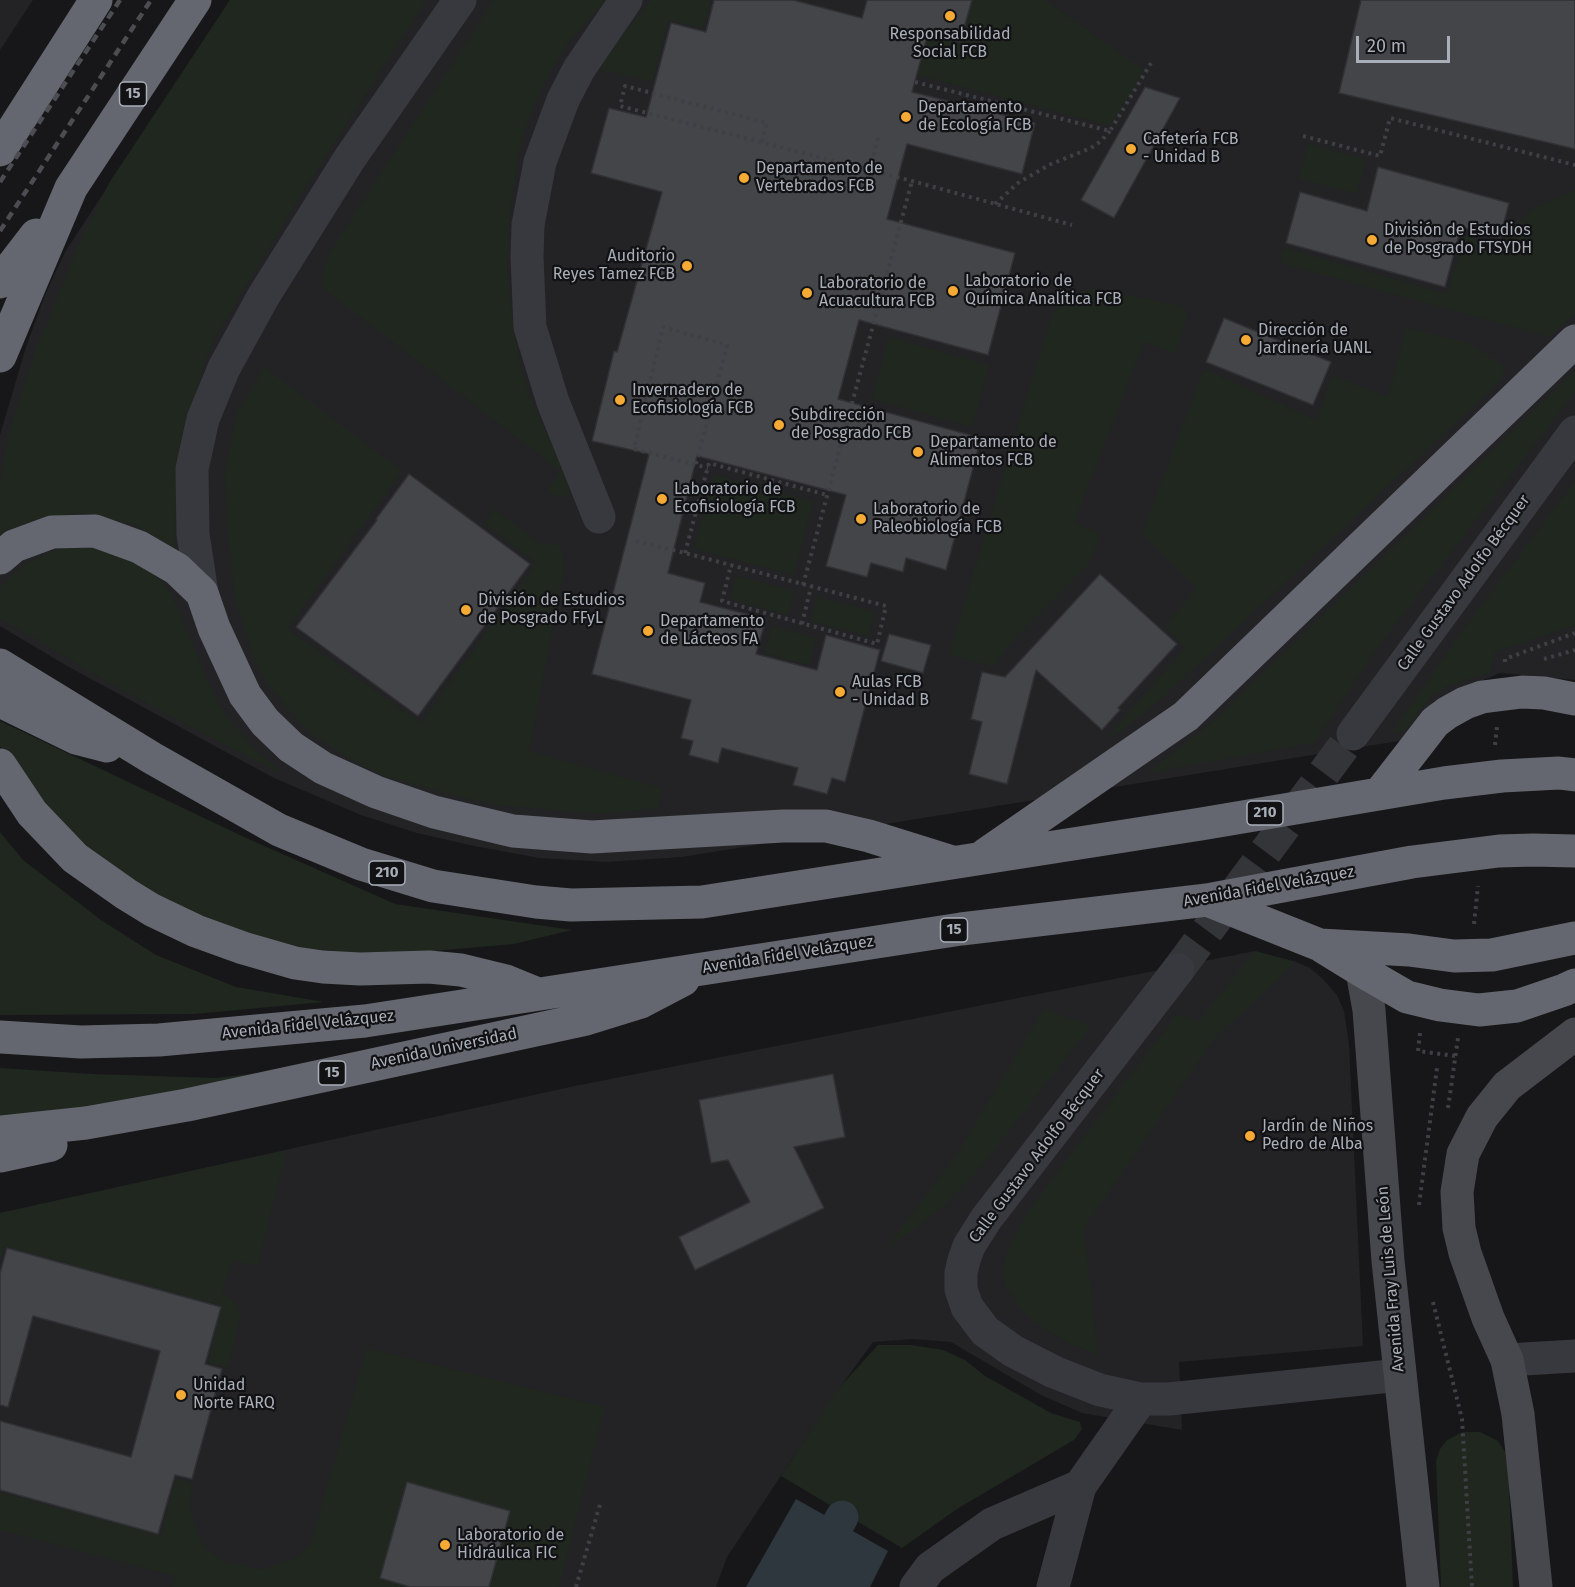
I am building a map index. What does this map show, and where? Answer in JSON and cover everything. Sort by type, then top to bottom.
[{"type":"highway","points":[[0,150],[96,0]]},
{"type":"highway","name":"15","points":[[0,356],[70,188],[195,0]]},
{"type":"highway","points":[[0,135],[25,111]]},
{"type":"highway","points":[[0,282],[70,188]]},
{"type":"highway","points":[[0,558],[14,546],[52,532],[95,531],[139,546],[177,569],[202,593],[214,628],[244,695],[291,747],[323,768],[386,795],[434,812],[513,831],[592,837],[783,826],[826,826],[967,861],[1186,716],[1575,341]]},
{"type":"highway","name":"210","points":[[0,665],[152,758],[279,830],[361,864],[433,886],[536,902],[571,905],[702,902],[1444,783],[1502,776],[1559,773],[1575,775]]},
{"type":"highway","points":[[1380,793],[1436,722],[1447,712],[1465,703],[1482,697],[1522,692],[1544,693],[1575,699]]},
{"type":"highway","points":[[0,701],[76,738],[152,758]]},
{"type":"highway","points":[[0,765],[32,813],[75,858],[126,894],[196,931],[295,963],[360,969],[429,967],[461,970],[506,981],[538,993]]},
{"type":"highway","name":"Avenida Fidel Velázquez","points":[[0,1037],[81,1042],[159,1040],[365,1021],[961,929],[1207,900],[1412,862],[1510,850],[1575,851]]},
{"type":"highway","points":[[1207,900],[1320,945],[1407,997],[1440,1005],[1479,1010],[1517,1005],[1575,985]]},
{"type":"highway","points":[[1320,945],[1409,950],[1454,956],[1526,950],[1575,938]]},
{"type":"highway","name":"Avenida Universidad","points":[[0,1132],[86,1123],[187,1105],[586,1019],[641,1002],[672,987],[702,968]]},
{"type":"highway","points":[[0,1156],[120,1129],[187,1105]]},
{"type":"street","points":[[202,593],[193,534],[192,469],[203,419],[224,368],[263,297],[350,158],[459,0]]},
{"type":"street","points":[[599,517],[553,402],[530,327],[527,269],[528,225],[540,162],[563,100],[579,69],[626,0]]},
{"type":"street","name":"Calle Gustavo Adolfo Bécquer","points":[[1353,734],[1575,432]]},
{"type":"street","name":"Calle Gustavo Adolfo Bécquer","points":[[1178,969],[986,1219],[969,1246],[961,1274],[961,1289],[966,1307],[986,1331],[1013,1351],[1054,1372],[1100,1390],[1141,1399],[1169,1399],[1400,1375]]},
{"type":"street","name":"Avenida Fray Luis de León","points":[[1362,971],[1369,1010],[1388,1261],[1423,1587]]},
{"type":"street","points":[[1536,1587],[1518,1414],[1507,1360],[1474,1278],[1459,1228],[1457,1192],[1463,1155],[1482,1118],[1507,1086],[1575,1034]]},
{"type":"street","points":[[1507,1360],[1575,1356]]},
{"type":"street","points":[[1053,1587],[1080,1486],[1141,1399]]},
{"type":"street","points":[[916,1587],[930,1568],[992,1524],[1080,1486]]},
{"type":"path","points":[[995,204],[1018,183],[1051,164],[1091,148],[1101,141],[1110,131],[1151,63]]},
{"type":"path","points":[[915,82],[1110,131]]},
{"type":"path","points":[[762,142],[767,123],[625,86],[620,106],[912,181],[1072,225]]},
{"type":"path","points":[[1303,136],[1380,156],[1390,118],[1575,165]]},
{"type":"path","points":[[870,170],[878,137]]},
{"type":"path","points":[[803,585],[912,181]]},
{"type":"path","points":[[696,464],[727,345],[663,327],[634,449],[708,468]]},
{"type":"path","points":[[685,553],[709,463],[827,495]]},
{"type":"path","points":[[636,541],[886,606],[877,644],[722,601],[731,566]]},
{"type":"path","points":[[802,624],[811,587]]},
{"type":"path","points":[[1505,659],[1575,633]]},
{"type":"path","points":[[1421,1029],[1418,1051],[1455,1056]]},
{"type":"path","points":[[1417,1215],[1437,1068]]},
{"type":"path","points":[[1433,1302],[1462,1419],[1472,1587]]},
{"type":"path","points":[[576,1587],[601,1501]]},
{"type":"shaded area","points":[[0,0],[33,0],[0,50]]},
{"type":"shaded area","points":[[230,0],[1575,0],[1575,680],[1500,673],[1434,701],[1405,740],[682,857],[606,862],[539,858],[474,846],[417,833],[361,815],[274,778],[67,666],[0,626],[0,435],[26,347],[45,295],[65,252]]},
{"type":"shaded area","points":[[230,0],[426,0],[304,190],[215,337],[204,364],[182,445],[176,498],[175,548],[135,525],[80,513],[47,518],[0,536],[0,483],[8,437],[35,352],[81,239],[109,183]]},
{"type":"shaded area","points":[[494,0],[606,0],[571,39],[550,71],[535,103],[523,134],[510,213],[507,270],[521,368],[540,420],[567,474],[569,494],[564,497],[553,495],[547,490],[561,471],[325,290],[321,281],[328,255]]},
{"type":"shaded area","points":[[651,0],[711,0],[703,28],[668,20],[653,82],[596,68]]},
{"type":"shaded area","points":[[937,0],[1045,0],[1144,70],[1111,126],[917,75]]},
{"type":"shaded area","points":[[1308,144],[1365,159],[1357,194],[1299,179]]},
{"type":"shaded area","points":[[1575,190],[1575,313],[1550,337],[1280,263],[1284,248],[1447,294],[1465,235],[1499,245],[1507,233],[1535,207]]},
{"type":"shaded area","points":[[1100,289],[1185,307],[1187,313],[1176,354],[1144,342],[1074,523],[1101,534],[1089,564],[1005,649],[994,667],[949,654],[1049,324],[1056,310],[1075,294]]},
{"type":"shaded area","points":[[1406,328],[1469,343],[1505,369],[1501,380],[1160,700],[1120,732],[1108,736],[1185,648],[1165,625],[1197,588],[1142,533],[1204,369],[1316,420],[1333,376],[1388,397]]},
{"type":"shaded area","points":[[889,337],[989,365],[972,427],[872,399]]},
{"type":"shaded area","points":[[265,367],[402,471],[287,629],[421,723],[536,563],[484,523],[495,509],[538,543],[561,545],[564,570],[529,751],[662,788],[658,808],[600,814],[505,806],[465,798],[387,777],[349,758],[313,735],[296,718],[267,682],[255,661],[235,599],[228,534],[224,476],[237,413]]},
{"type":"shaded area","points":[[1575,371],[1575,392],[1380,644],[1314,743],[1147,773],[1214,721]]},
{"type":"shaded area","points":[[714,475],[813,501],[794,575],[694,549]]},
{"type":"shaded area","points":[[1575,481],[1575,625],[1495,652],[1489,673],[1449,685],[1432,695],[1405,731],[1391,734],[1466,626]]},
{"type":"shaded area","points":[[83,544],[104,548],[153,572],[172,595],[208,682],[224,713],[256,751],[286,775],[120,689],[0,618],[0,587],[12,575],[28,563],[58,549]]},
{"type":"shaded area","points":[[737,576],[795,591],[788,615],[731,600]]},
{"type":"shaded area","points":[[818,597],[875,612],[868,636],[811,621]]},
{"type":"shaded area","points":[[772,626],[816,638],[809,665],[764,653]]},
{"type":"shaded area","points":[[0,721],[242,836],[395,904],[572,930],[514,944],[433,951],[358,953],[255,944],[131,889],[35,804],[0,746]]},
{"type":"shaded area","points":[[0,832],[23,860],[101,920],[156,955],[236,987],[324,1002],[194,1014],[0,1015]]},
{"type":"shaded area","points":[[1255,951],[1310,968],[1337,995],[1344,1011],[1349,1044],[1363,1346],[1179,1362],[1182,1430],[1082,1413],[1041,1395],[951,1342],[913,1339],[873,1342],[838,1390],[727,1557],[716,1587],[0,1587],[0,1213],[570,1087]]},
{"type":"shaded area","points":[[1255,951],[1296,962],[1213,1040],[1084,1228],[1098,1355],[1070,1344],[1042,1327],[1022,1310],[1007,1289],[1003,1272],[1010,1244],[1029,1210],[1177,1014],[1199,1021]]},
{"type":"shaded area","points":[[1044,1009],[1091,1026],[975,1174],[946,1204],[921,1225],[885,1249],[956,1156]]},
{"type":"shaded area","points":[[374,1059],[0,1126],[0,1068],[216,1078]]},
{"type":"shaded area","points":[[287,1150],[258,1264],[232,1261],[222,1294],[232,1299],[241,1314],[228,1367],[208,1363],[222,1306],[5,1246],[0,1263],[0,1213]]},
{"type":"shaded area","points":[[878,1345],[911,1345],[943,1350],[965,1360],[985,1376],[1051,1413],[1080,1422],[1082,1429],[1074,1440],[957,1509],[902,1548],[781,1476],[837,1390]]},
{"type":"shaded area","points":[[367,1348],[605,1407],[559,1587],[173,1587],[175,1576],[0,1530],[0,1492],[161,1536],[176,1478],[192,1483],[190,1508],[194,1525],[205,1547],[215,1555],[226,1562],[257,1569],[267,1568],[294,1558],[310,1546]]},
{"type":"shaded area","points":[[1463,1432],[1480,1432],[1498,1441],[1508,1456],[1513,1587],[1441,1587],[1436,1461],[1440,1449],[1447,1440]]},
{"type":"shaded area","points":[[796,1499],[888,1551],[870,1587],[746,1587]]},
{"type":"building","points":[[714,0],[793,0],[862,18],[867,0],[972,0],[960,42],[928,33],[912,92],[1035,123],[1022,174],[907,144],[887,219],[1015,253],[988,355],[859,320],[838,399],[981,438],[946,570],[906,558],[903,572],[871,563],[867,577],[826,566],[846,495],[697,456],[668,573],[705,583],[700,602],[766,619],[756,654],[817,670],[826,635],[880,650],[845,782],[832,778],[827,794],[793,785],[798,768],[722,748],[718,763],[689,755],[693,741],[681,738],[691,700],[592,674],[649,454],[592,441],[614,351],[617,352],[662,192],[591,173],[609,108],[646,117],[671,23],[706,32]]},
{"type":"building","points":[[1361,0],[1575,0],[1575,149],[1339,93]]},
{"type":"building","name":"Cafetería FCB - Unidad B","points":[[1145,87],[1180,98],[1114,218],[1081,200]]},
{"type":"building","points":[[1378,167],[1509,203],[1500,238],[1461,227],[1445,287],[1286,243],[1300,192],[1367,211]]},
{"type":"building","name":"Dirección de Jardinería UANL","points":[[1224,318],[1331,362],[1313,405],[1206,362]]},
{"type":"building","name":"División de Estudios de Posgrado FFyL","points":[[409,474],[530,564],[418,716],[296,627]]},
{"type":"building","points":[[1100,574],[1177,644],[1118,708],[1120,710],[1102,730],[1036,670],[1007,784],[969,774],[982,722],[971,719],[982,672],[1005,677]]},
{"type":"building","points":[[889,634],[931,645],[923,673],[881,661]]},
{"type":"building","points":[[833,1074],[845,1137],[794,1147],[824,1208],[695,1270],[679,1237],[750,1202],[728,1160],[711,1163],[699,1100]]},
{"type":"building","name":"Unidad Norte FARQ","points":[[7,1248],[221,1307],[205,1364],[222,1369],[192,1479],[175,1475],[158,1534],[0,1490],[0,1421],[131,1457],[160,1351],[33,1316],[8,1407],[0,1405],[0,1273]]},
{"type":"building","name":"Laboratorio de Hidráulica FIC","points":[[407,1482],[510,1511],[489,1587],[410,1587],[380,1578]]},
{"type":"waterway","points":[[803,1587],[842,1517]]},
{"type":"tunnel","points":[[1178,970],[1353,734]]},
{"type":"railway","points":[[0,182],[120,0]]},
{"type":"railway","points":[[0,231],[151,0]]},
{"type":"place","name":"Responsabilidad Social FCB","points":[[950,16]]},
{"type":"place","name":"Departamento de Ecología FCB","points":[[906,117]]},
{"type":"place","name":"Cafetería FCB - Unidad B","points":[[1131,149]]},
{"type":"place","name":"Departamento de Vertebrados FCB","points":[[744,178]]},
{"type":"place","name":"División de Estudios de Posgrado FTSYDH","points":[[1372,240]]},
{"type":"place","name":"Auditorio Reyes Tamez FCB","points":[[687,266]]},
{"type":"place","name":"Laboratorio de Química Analítica FCB","points":[[953,291]]},
{"type":"place","name":"Laboratorio de Acuacultura FCB","points":[[807,293]]},
{"type":"place","name":"Dirección de Jardinería UANL","points":[[1246,340]]},
{"type":"place","name":"Invernadero de Ecofisiología FCB","points":[[620,400]]},
{"type":"place","name":"Subdirección de Posgrado FCB","points":[[779,425]]},
{"type":"place","name":"Departamento de Alimentos FCB","points":[[918,452]]},
{"type":"place","name":"Laboratorio de Ecofisiología FCB","points":[[662,499]]},
{"type":"place","name":"Laboratorio de Paleobiología FCB","points":[[861,519]]},
{"type":"place","name":"División de Estudios de Posgrado FFyL","points":[[466,610]]},
{"type":"place","name":"Departamento de Lácteos FA","points":[[648,631]]},
{"type":"place","name":"Aulas FCB - Unidad B","points":[[840,692]]},
{"type":"place","name":"Jardín de Niños Pedro de Alba","points":[[1250,1136]]},
{"type":"place","name":"Unidad Norte FARQ","points":[[181,1395]]},
{"type":"place","name":"Laboratorio de Hidráulica FIC","points":[[445,1545]]}]
